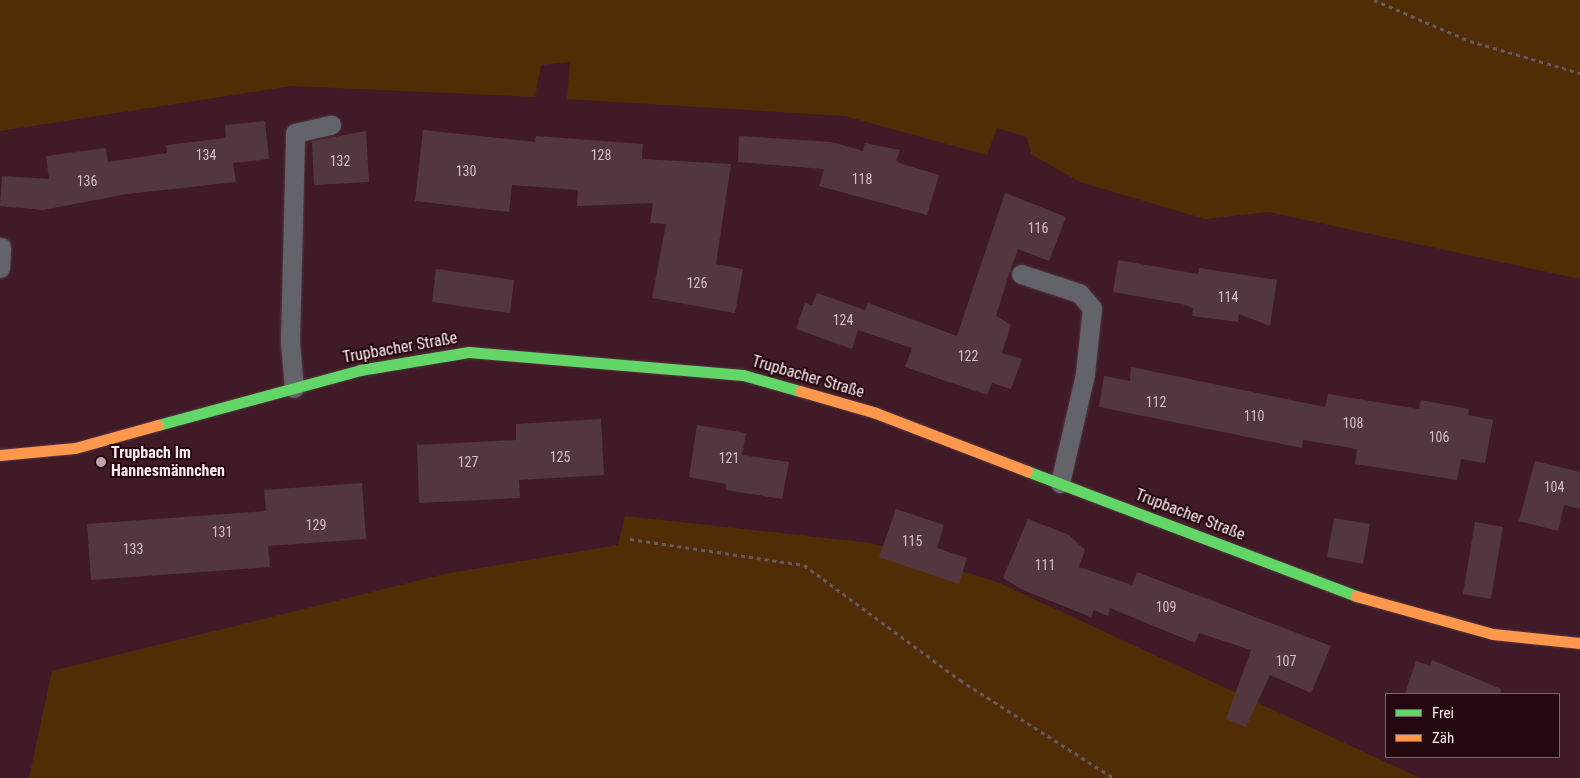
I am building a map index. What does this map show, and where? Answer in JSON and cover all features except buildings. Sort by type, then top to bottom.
[{"type":"street","name":"Trupbacher Straße","points":[[0,455],[75,448],[360,370],[469,352],[743,375],[876,413],[1358,597],[1493,634],[1580,643]]},
{"type":"lane","points":[[294,388],[290,342],[295,133],[331,126]]},
{"type":"lane","points":[[0,268],[2,247]]},
{"type":"lane","points":[[1021,274],[1079,293],[1092,308],[1085,374],[1060,483]]},
{"type":"path","points":[[1374,0],[1470,41],[1580,73]]},
{"type":"path","points":[[630,540],[804,565],[960,680],[1114,778]]},
{"type":"shaded area","points":[[0,0],[1580,0],[1580,279],[1269,212],[1205,219],[1080,182],[1031,154],[1027,137],[997,128],[987,155],[845,116],[567,99],[570,62],[541,65],[535,97],[291,86],[0,131]]},
{"type":"shaded area","points":[[625,516],[871,543],[997,582],[1420,778],[29,778],[52,671],[445,574],[618,545]]},
{"type":"traffic: fast","points":[[158,425],[360,370],[469,352],[743,375],[800,391]]},
{"type":"traffic: fast","points":[[1027,471],[1356,596]]},
{"type":"traffic: slow","points":[[800,391],[876,413],[1027,471]]},
{"type":"traffic: slow","points":[[0,455],[75,448],[158,425]]},
{"type":"traffic: slow","points":[[1356,596],[1493,634],[1580,643]]},
{"type":"place","name":"Trupbach Im Hannesmännchen","points":[[101,462]]}]
